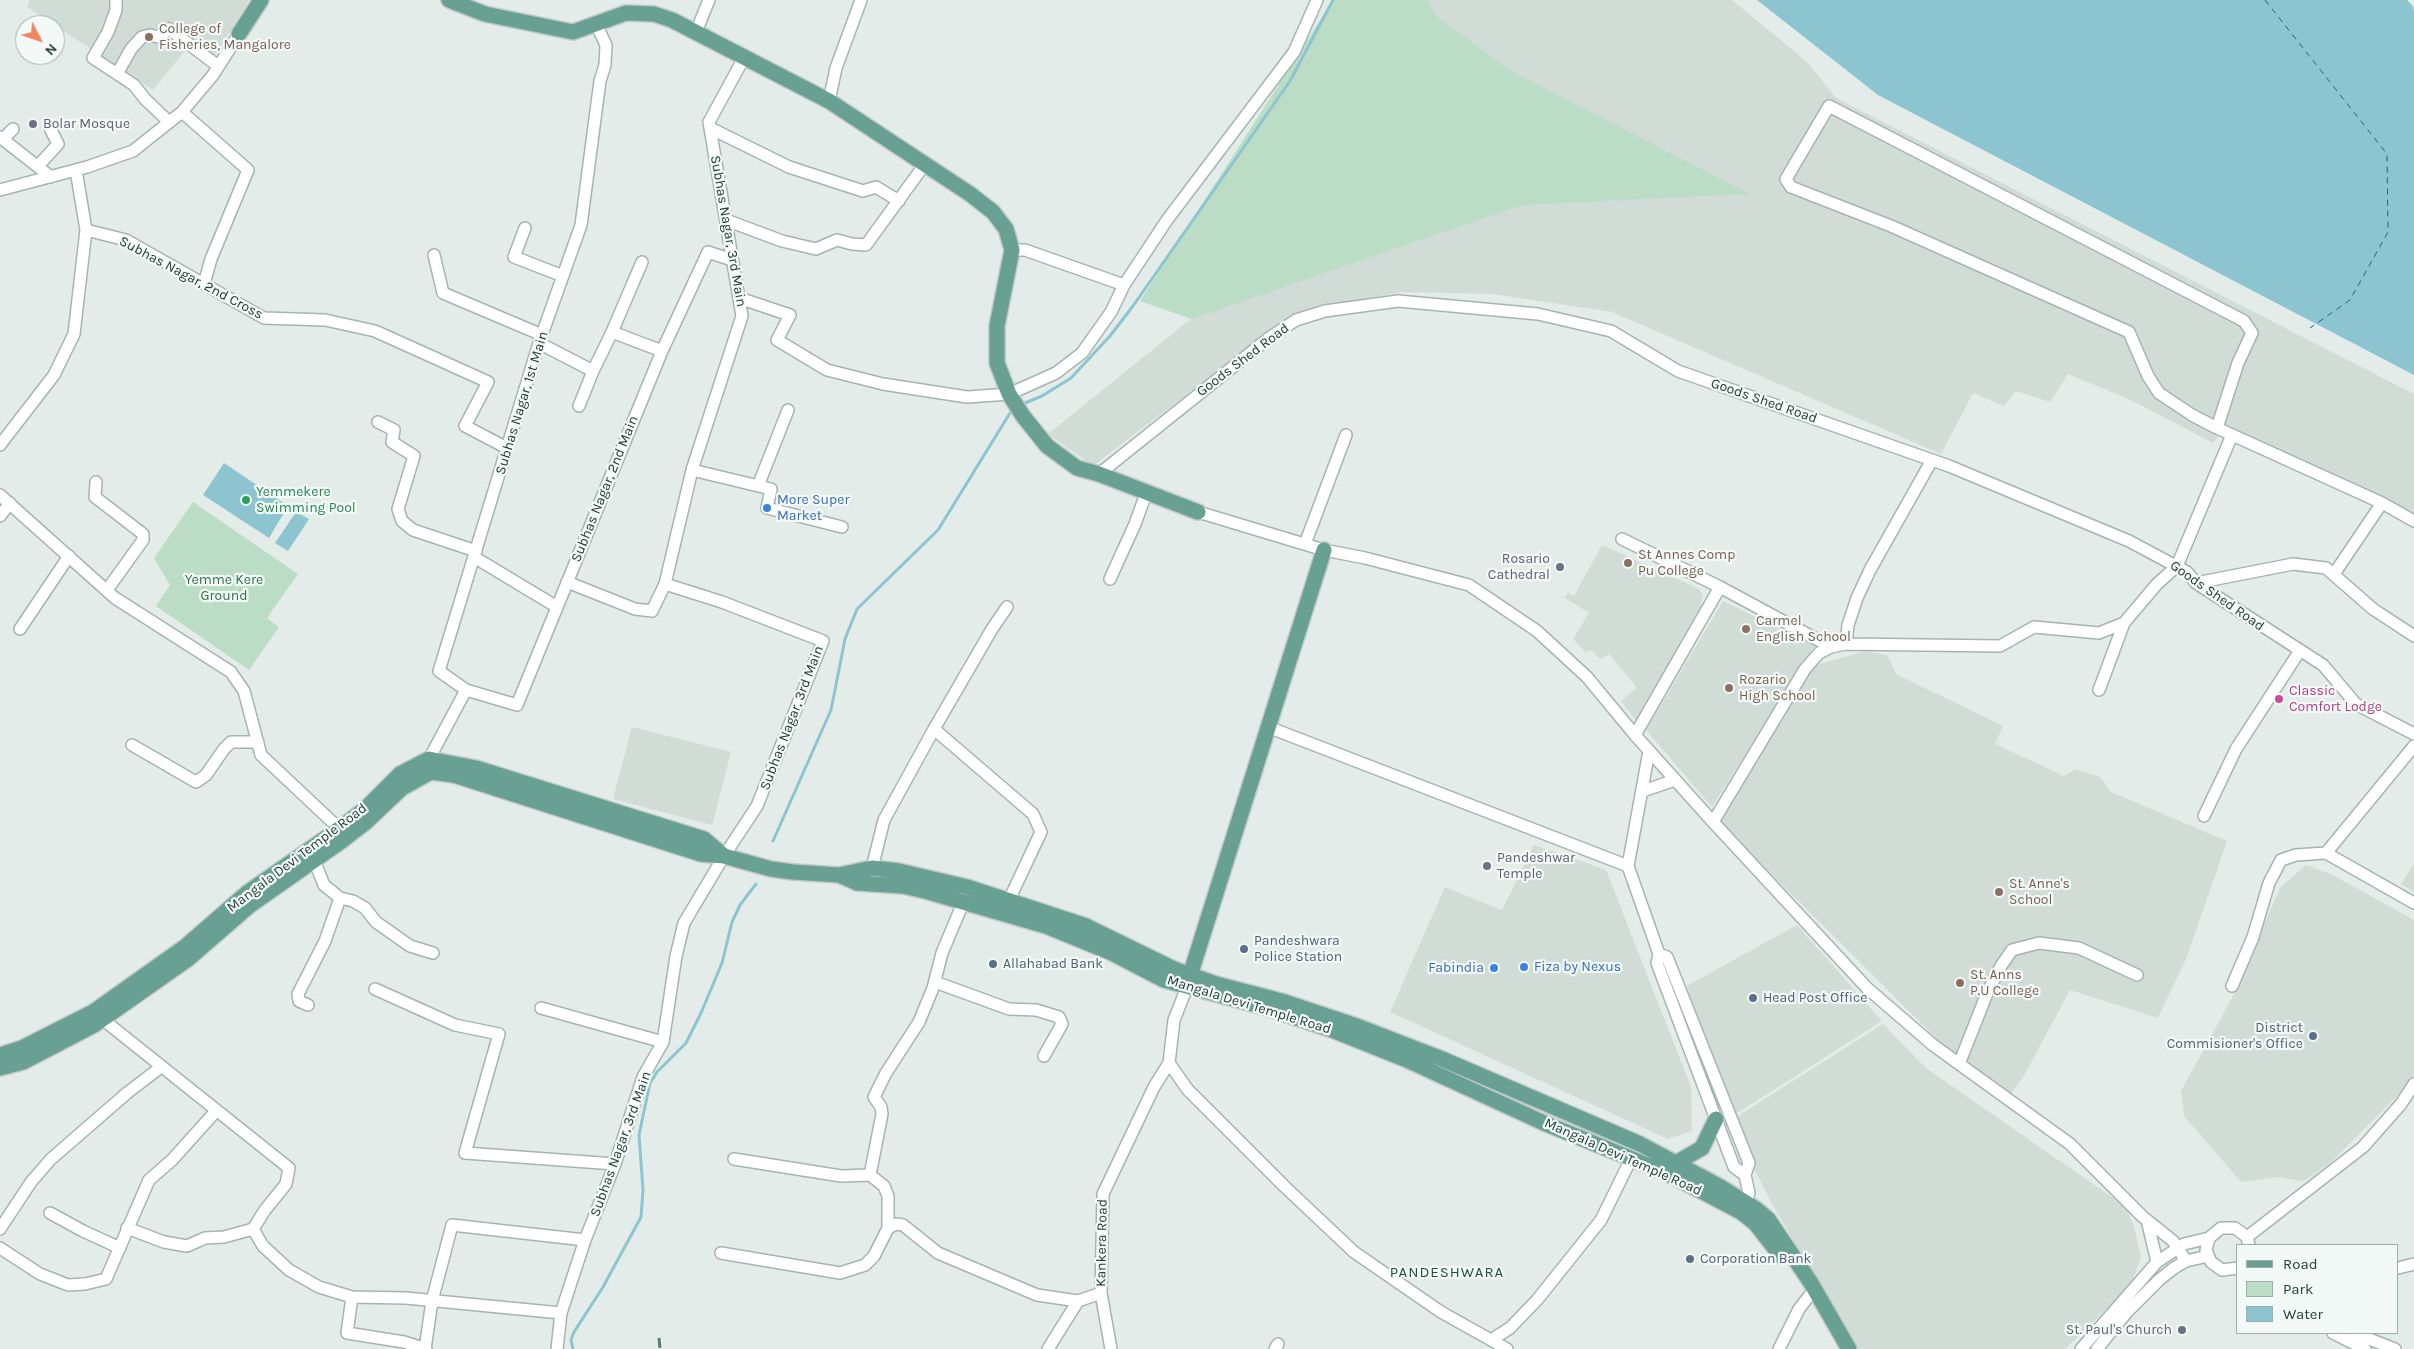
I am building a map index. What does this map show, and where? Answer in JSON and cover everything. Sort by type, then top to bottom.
[{"type":"main road","points":[[239,34],[261,0]]},
{"type":"main road","points":[[449,0],[485,14],[544,28],[572,32],[610,18],[638,12],[672,20],[745,56],[829,102],[925,164],[993,212],[1006,229],[1012,250],[997,326],[997,362],[1010,394],[1023,416],[1047,446],[1077,468],[1146,491],[1198,512]]},
{"type":"main road","points":[[1189,980],[1324,550]]},
{"type":"main road","name":"Mangala Devi Temple Road","points":[[0,1068],[23,1062],[188,959],[248,906],[314,860],[400,774],[430,766],[476,768],[704,839],[724,856],[771,869],[839,875],[872,868],[899,871],[967,887],[1086,926],[1174,970],[1189,980]]},
{"type":"main road","name":"Mangala Devi Temple Road","points":[[0,1055],[22,1048],[98,1016],[186,946],[247,893],[343,833]]},
{"type":"main road","name":"Mangala Devi Temple Road","points":[[839,875],[857,883],[903,886],[1046,926],[1082,939],[1164,980],[1189,980],[1216,984],[1407,1060],[1544,1123],[1744,1207]]},
{"type":"main road","points":[[963,903],[967,887]]},
{"type":"main road","name":"Mangala Devi Temple Road","points":[[1252,999],[1285,1002],[1354,1025],[1640,1144],[1676,1163],[1744,1207],[1809,1296],[1837,1349]]},
{"type":"main road","points":[[1676,1163],[1702,1148],[1716,1119]]},
{"type":"main road","points":[[1744,1207],[1768,1219],[1811,1283],[1848,1349]]},
{"type":"street","points":[[116,0],[116,10],[108,32],[92,58],[134,85],[145,99],[169,122]]},
{"type":"street","points":[[696,32],[709,0]]},
{"type":"street","points":[[829,102],[836,68],[860,0]]},
{"type":"street","points":[[739,298],[790,315],[777,340],[827,370],[883,384],[967,397],[1010,394],[1056,373],[1082,353],[1111,312],[1124,285],[1167,220],[1294,52],[1317,0]]},
{"type":"street","name":"Subhas Nagar, 1st Main","points":[[466,690],[439,671],[541,339],[581,225],[600,81],[605,64],[606,45],[596,24]]},
{"type":"street","points":[[117,74],[131,49],[142,37],[150,35],[158,37],[168,29],[218,66]]},
{"type":"street","points":[[0,190],[76,170],[133,151],[182,112],[218,66],[239,34]]},
{"type":"street","name":"Subhas Nagar, 3rd Main","points":[[557,1349],[561,1314],[585,1240],[614,1164],[643,1077],[663,1042],[676,956],[684,923],[724,856],[757,806],[823,641],[722,602],[665,584],[692,470],[742,316],[709,122],[745,56]]},
{"type":"street","points":[[2217,428],[2238,363],[2252,333],[2244,321],[1829,106],[1786,179],[1791,187],[1891,226],[2129,332],[2148,376],[2159,393],[2192,415],[2217,428],[2232,435],[2382,503],[2414,521]]},
{"type":"street","points":[[182,112],[248,170],[211,259],[204,284]]},
{"type":"street","points":[[13,128],[1,138],[51,176]]},
{"type":"street","points":[[38,166],[58,144],[50,128]]},
{"type":"street","points":[[710,128],[789,167],[863,191],[876,188],[899,201]]},
{"type":"street","points":[[726,220],[782,241],[816,249],[837,240],[866,245],[925,164]]},
{"type":"street","points":[[0,445],[54,375],[74,334],[86,230],[76,170]]},
{"type":"street","points":[[525,228],[514,257],[563,276]]},
{"type":"street","name":"Subhas Nagar, 2nd Cross","points":[[86,230],[126,240],[264,318],[325,320],[375,331],[488,382],[465,426],[508,448]]},
{"type":"street","points":[[1012,250],[1025,250],[1124,285]]},
{"type":"street","name":"Subhas Nagar, 2nd Main","points":[[466,690],[516,705],[662,351],[708,252],[732,260]]},
{"type":"street","points":[[434,255],[443,293],[541,339],[593,371]]},
{"type":"street","points":[[579,406],[642,262]]},
{"type":"street","name":"Goods Shed Road","points":[[1099,474],[1270,338],[1296,320],[1325,311],[1398,301],[1538,314],[1611,331],[1678,371],[1932,460],[2129,541],[2188,572],[2196,583],[2299,652],[2323,665],[2356,704],[2414,734]]},
{"type":"street","points":[[612,332],[662,351]]},
{"type":"street","points":[[758,486],[788,410]]},
{"type":"street","points":[[378,422],[394,430],[392,442],[414,456],[398,509],[402,521],[413,530],[475,554],[557,607]]},
{"type":"street","points":[[1305,544],[1346,435]]},
{"type":"street","points":[[2099,690],[2124,623],[2157,584],[2177,566],[2232,435]]},
{"type":"street","points":[[1846,644],[1848,625],[1857,598],[1870,570],[1932,460]]},
{"type":"street","points":[[692,470],[771,489],[767,508],[842,526]]},
{"type":"street","points":[[96,482],[95,497],[143,534],[144,540],[107,590]]},
{"type":"street","points":[[1110,579],[1135,524],[1146,491]]},
{"type":"street","points":[[0,495],[107,590],[231,672],[244,691],[261,755],[343,833]]},
{"type":"street","points":[[0,516],[10,503]]},
{"type":"street","points":[[2334,574],[2382,503]]},
{"type":"street","points":[[1198,512],[1324,550],[1365,558],[1469,585],[1537,631],[1587,677],[1675,780],[1867,988],[1933,1046],[2070,1144],[2147,1220],[2173,1241],[2186,1261]]},
{"type":"street","points":[[1622,538],[1831,647]]},
{"type":"street","points":[[20,629],[69,556]]},
{"type":"street","points":[[2196,583],[2293,564],[2326,568],[2372,608],[2414,636]]},
{"type":"street","points":[[567,582],[635,609],[652,610],[665,584]]},
{"type":"street","points":[[1635,735],[1720,588]]},
{"type":"street","points":[[872,868],[884,820],[992,629],[1007,608]]},
{"type":"street","points":[[1713,822],[1805,669],[1819,652],[1846,644],[2000,646],[2034,627],[2099,633],[2124,623]]},
{"type":"street","points":[[2204,816],[2236,749],[2299,652]]},
{"type":"street","points":[[430,766],[466,690]]},
{"type":"street","points":[[1268,727],[1628,866]]},
{"type":"street","points":[[934,729],[1033,814],[1041,832],[1009,900]]},
{"type":"street","points":[[132,745],[196,782],[206,775],[231,742],[258,742]]},
{"type":"street","points":[[2326,852],[2414,746]]},
{"type":"street","points":[[1650,751],[1628,866],[1659,954],[1657,962],[1734,1168],[1745,1175]]},
{"type":"street","points":[[1643,791],[1675,780]]},
{"type":"street","points":[[2232,986],[2253,937],[2269,883],[2281,860],[2296,855],[2326,852],[2414,903]]},
{"type":"street","points":[[314,860],[324,885],[340,898],[353,901],[365,908],[376,922],[410,946],[433,953]]},
{"type":"street","points":[[308,1005],[299,1000],[298,994],[325,941],[340,898]]},
{"type":"street","points":[[870,1174],[882,1114],[882,1107],[875,1099],[875,1095],[918,1022],[935,982],[942,953],[963,903]]},
{"type":"street","points":[[1959,1064],[1988,991],[2012,950],[2039,943],[2079,948],[2137,975]]},
{"type":"street","points":[[1659,954],[1667,957],[1749,1163],[1745,1175],[1749,1193],[1744,1207]]},
{"type":"street","points":[[1189,980],[1174,1020],[1169,1063],[1188,1090],[1284,1186],[1354,1252],[1441,1312],[1507,1349]]},
{"type":"street","points":[[935,982],[1009,1010],[1036,1010],[1059,1017],[1062,1024],[1044,1056]]},
{"type":"street","points":[[375,989],[455,1025],[499,1034],[465,1153],[614,1164]]},
{"type":"street","points":[[541,1008],[663,1042]]},
{"type":"street","points":[[98,1016],[289,1168],[286,1184],[265,1210],[253,1229],[224,1237],[205,1238],[186,1246],[164,1242],[127,1228]]},
{"type":"street","name":"Kankera Road","points":[[1111,1349],[1101,1293],[1102,1194],[1154,1087],[1169,1063]]},
{"type":"street","points":[[0,1229],[31,1182],[51,1160],[127,1093],[161,1067]]},
{"type":"street","points":[[2100,1345],[2157,1262],[2184,1244],[2210,1238],[2221,1228],[2228,1227],[2242,1232],[2248,1241],[2363,1147],[2401,1104],[2414,1084]]},
{"type":"street","points":[[0,1248],[40,1274],[68,1284],[85,1284],[106,1279],[149,1180],[172,1160],[216,1111]]},
{"type":"street","points":[[720,1253],[840,1272],[865,1265],[874,1256],[888,1228],[888,1196],[884,1186],[870,1174],[841,1176],[734,1159]]},
{"type":"street","points":[[1491,1340],[1510,1328],[1537,1300],[1600,1220],[1631,1159]]},
{"type":"street","points":[[50,1213],[83,1232],[120,1248]]},
{"type":"street","points":[[2147,1220],[2157,1262]]},
{"type":"street","points":[[888,1228],[896,1224],[904,1225],[938,1253],[1037,1295],[1078,1301],[1101,1293]]},
{"type":"street","points":[[352,1297],[347,1333],[404,1342],[425,1349],[432,1301],[452,1226],[585,1240]]},
{"type":"street","points":[[253,1229],[263,1246],[289,1270],[320,1287],[352,1297],[432,1301],[561,1314]]},
{"type":"street","points":[[2210,1238],[2206,1250],[2216,1267],[2235,1272]]},
{"type":"street","points":[[2081,1349],[2100,1345],[2127,1312],[2159,1280],[2186,1261],[2208,1256]]},
{"type":"street","points":[[2399,1268],[2414,1264]]},
{"type":"street","points":[[1779,1349],[1799,1309],[1809,1296]]},
{"type":"street","points":[[1048,1349],[1078,1301]]},
{"type":"street","points":[[2335,1334],[2365,1349]]},
{"type":"street","points":[[2357,1334],[2395,1349]]},
{"type":"shaded area","name":"College of Fisheries, Mangalore","points":[[30,0],[249,0],[209,66],[187,48],[153,90],[65,32],[65,15],[39,15],[27,7]]},
{"type":"shaded area","points":[[1417,0],[1732,0],[1807,62],[1836,98],[2414,394],[2414,518],[2227,425],[2213,443],[2131,400],[2068,374],[2050,402],[2016,391],[2004,406],[1973,393],[1941,454],[1612,312],[1493,294],[1403,292],[1311,308],[1278,324],[1093,466],[1048,434],[1233,285],[1445,40]]},
{"type":"shaded area","points":[[1602,545],[1699,589],[1703,596],[1700,608],[1637,722],[1621,701],[1636,688],[1634,684],[1609,654],[1600,659],[1591,650],[1586,653],[1573,639],[1589,613],[1565,598],[1568,593],[1574,596]]},
{"type":"shaded area","name":"Rozario High School","points":[[1723,601],[1814,646],[1712,807],[1646,730]]},
{"type":"shaded area","name":"St. Anne's School","points":[[1866,651],[1887,655],[1896,674],[2003,726],[1995,744],[2064,776],[2076,769],[2100,777],[2111,792],[2227,841],[2186,959],[2158,1018],[2070,990],[2025,1074],[2011,1094],[1939,1041],[1718,821],[1813,666]]},
{"type":"shaded area","points":[[632,727],[731,752],[712,825],[613,799]]},
{"type":"shaded area","name":"Fiza by Nexus","points":[[1534,845],[1606,870],[1691,1087],[1692,1131],[1668,1139],[1390,1012],[1445,887],[1502,910]]},
{"type":"shaded area","points":[[2414,864],[2414,892],[2401,884]]},
{"type":"shaded area","name":"District Commisioner's Office","points":[[2306,865],[2333,875],[2414,920],[2414,1075],[2406,1087],[2329,1164],[2303,1181],[2277,1177],[2241,1182],[2184,1116],[2181,1091],[2232,998],[2280,888]]},
{"type":"shaded area","points":[[1797,925],[1882,1021],[1731,1117],[1687,986]]},
{"type":"shaded area","points":[[1883,1024],[1926,1068],[2126,1207],[2134,1227],[2141,1257],[2132,1282],[2065,1349],[1856,1349],[1770,1200],[1730,1121]]},
{"type":"green space","points":[[1333,0],[1427,0],[1436,16],[1511,71],[1750,194],[1522,205],[1191,319],[1140,301]]},
{"type":"green space","name":"Yemme Kere Ground","points":[[193,502],[298,574],[267,618],[279,627],[249,670],[156,606],[170,585],[154,558]]},
{"type":"water","points":[[1757,0],[2407,0],[2413,6],[2414,12],[2414,375],[1878,95]]},
{"type":"water","name":"Yemmekere Swimming Pool","points":[[224,463],[288,506],[269,538],[203,495]]},
{"type":"water","name":"Yemmekere Swimming Pool","points":[[296,512],[309,519],[288,551],[275,543]]},
{"type":"waterway","points":[[1025,403],[1042,396],[1071,378],[1110,336],[1133,306],[1290,81],[1333,0]]},
{"type":"waterway","points":[[773,841],[831,710],[845,639],[857,609],[938,530],[1010,413]]},
{"type":"waterway","points":[[573,1349],[571,1340],[574,1332],[603,1287],[641,1217],[643,1190],[639,1135],[650,1083],[657,1072],[686,1043],[722,963],[732,922],[740,905],[756,884]]},
{"type":"ferry route","points":[[2265,0],[2387,154],[2388,232],[2350,300],[2310,328]]},
{"type":"railway","points":[[659,1338],[660,1349]]},
{"type":"place","name":"College of Fisheries, Mangalore","points":[[149,37]]},
{"type":"place","name":"Bolar Mosque","points":[[33,124]]},
{"type":"place","name":"Yemmekere Swimming Pool","points":[[246,500]]},
{"type":"place","name":"More Super Market","points":[[767,508]]},
{"type":"place","name":"St Annes Comp Pu College","points":[[1628,563]]},
{"type":"place","name":"Rosario Cathedral","points":[[1560,567]]},
{"type":"place","name":"Carmel English School","points":[[1746,629]]},
{"type":"place","name":"Rozario High School","points":[[1729,688]]},
{"type":"place","name":"Classic Comfort Lodge","points":[[2279,699]]},
{"type":"place","name":"Pandeshwar Temple","points":[[1487,866]]},
{"type":"place","name":"St. Anne's School","points":[[1999,892]]},
{"type":"place","name":"Pandeshwara Police Station","points":[[1244,949]]},
{"type":"place","name":"Allahabad Bank","points":[[993,964]]},
{"type":"place","name":"Fiza by Nexus","points":[[1524,967]]},
{"type":"place","name":"Fabindia","points":[[1494,968]]},
{"type":"place","name":"St. Anns P.U College","points":[[1960,983]]},
{"type":"place","name":"Head Post Office","points":[[1753,998]]},
{"type":"place","name":"District Commisioner's Office","points":[[2313,1036]]},
{"type":"place","name":"Corporation Bank","points":[[1690,1259]]},
{"type":"place","name":"St. Paul's Church","points":[[2182,1330]]},
{"type":"district","name":"PANDESHWARA","points":[[1447,1273]]}]
